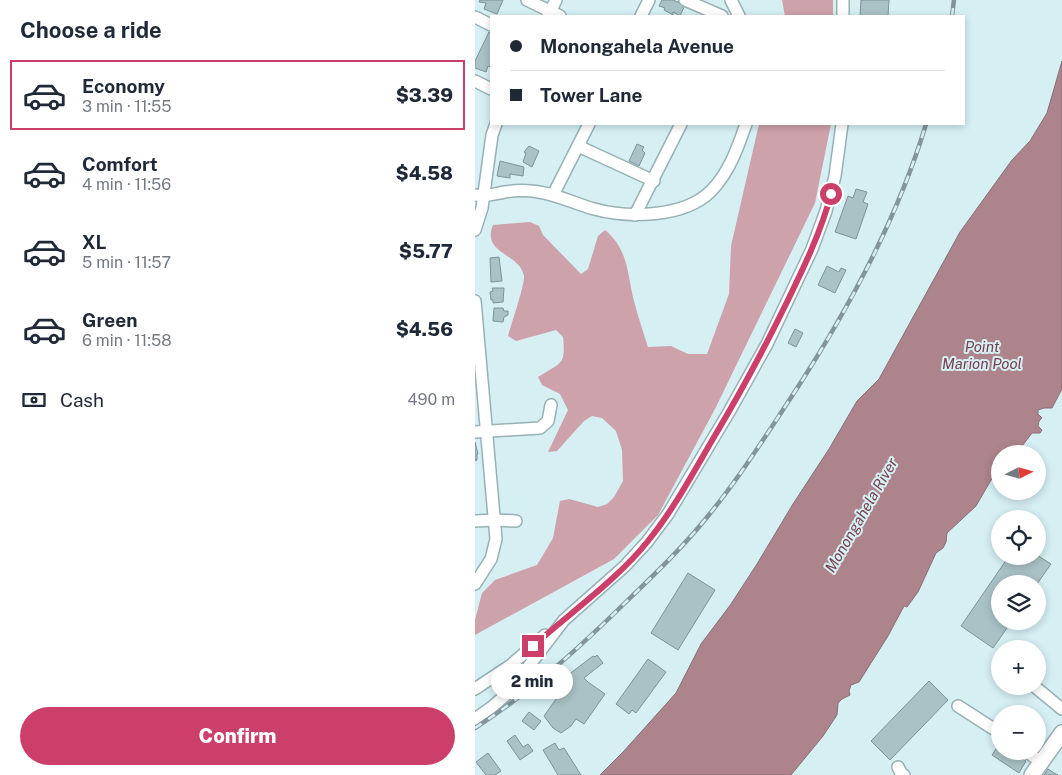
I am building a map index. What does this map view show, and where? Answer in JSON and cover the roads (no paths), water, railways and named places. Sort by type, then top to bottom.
[{"type":"main road","points":[[1032,775],[1062,733]]},
{"type":"street","points":[[527,0],[553,15],[556,0]]},
{"type":"street","points":[[642,15],[649,0]]},
{"type":"street","points":[[685,0],[719,15]]},
{"type":"street","points":[[731,0],[738,15]]},
{"type":"street","points":[[843,0],[843,15]]},
{"type":"street","points":[[475,17],[490,24]]},
{"type":"street","points":[[475,81],[490,88]]},
{"type":"street","points":[[475,230],[482,208],[479,196],[496,125]]},
{"type":"street","points":[[553,195],[588,125]]},
{"type":"street","points":[[635,215],[654,181],[681,125]]},
{"type":"street","points":[[479,196],[522,190],[553,195],[595,209],[635,215],[672,210],[694,202],[710,192],[725,173],[739,147],[746,125]]},
{"type":"street","points":[[475,689],[511,665],[625,566],[647,542],[668,514],[729,412],[767,344],[796,285],[826,212],[835,176],[842,125]]},
{"type":"street","points":[[578,146],[654,181]]},
{"type":"street","points":[[475,301],[479,379],[487,430],[496,539],[491,559],[475,584]]},
{"type":"street","points":[[475,432],[540,428],[549,422],[551,405]]},
{"type":"street","points":[[475,521],[516,521]]},
{"type":"street","points":[[475,719],[509,692],[564,620]]},
{"type":"street","points":[[1044,695],[1062,709]]},
{"type":"street","points":[[958,706],[991,727]]},
{"type":"water","name":"Point Marion Pool","points":[[1062,61],[1062,389],[1052,408],[1038,410],[1038,414],[1042,418],[1038,426],[1042,430],[1040,433],[1032,433],[1023,445],[991,445],[991,480],[976,506],[947,533],[946,542],[943,548],[936,553],[918,592],[907,607],[904,606],[888,636],[859,682],[851,685],[850,695],[838,703],[837,715],[823,736],[791,775],[600,775],[676,693],[701,644],[731,604],[757,564],[857,401],[879,379],[960,232],[1012,160],[1030,141],[1047,113]]},
{"type":"railway","points":[[952,15],[954,0]]},
{"type":"railway","points":[[475,728],[536,684],[592,634],[680,549],[730,487],[792,396],[851,299],[901,196],[926,125]]},
{"type":"water label","name":"Monongahela River","points":[[861,515]]}]
